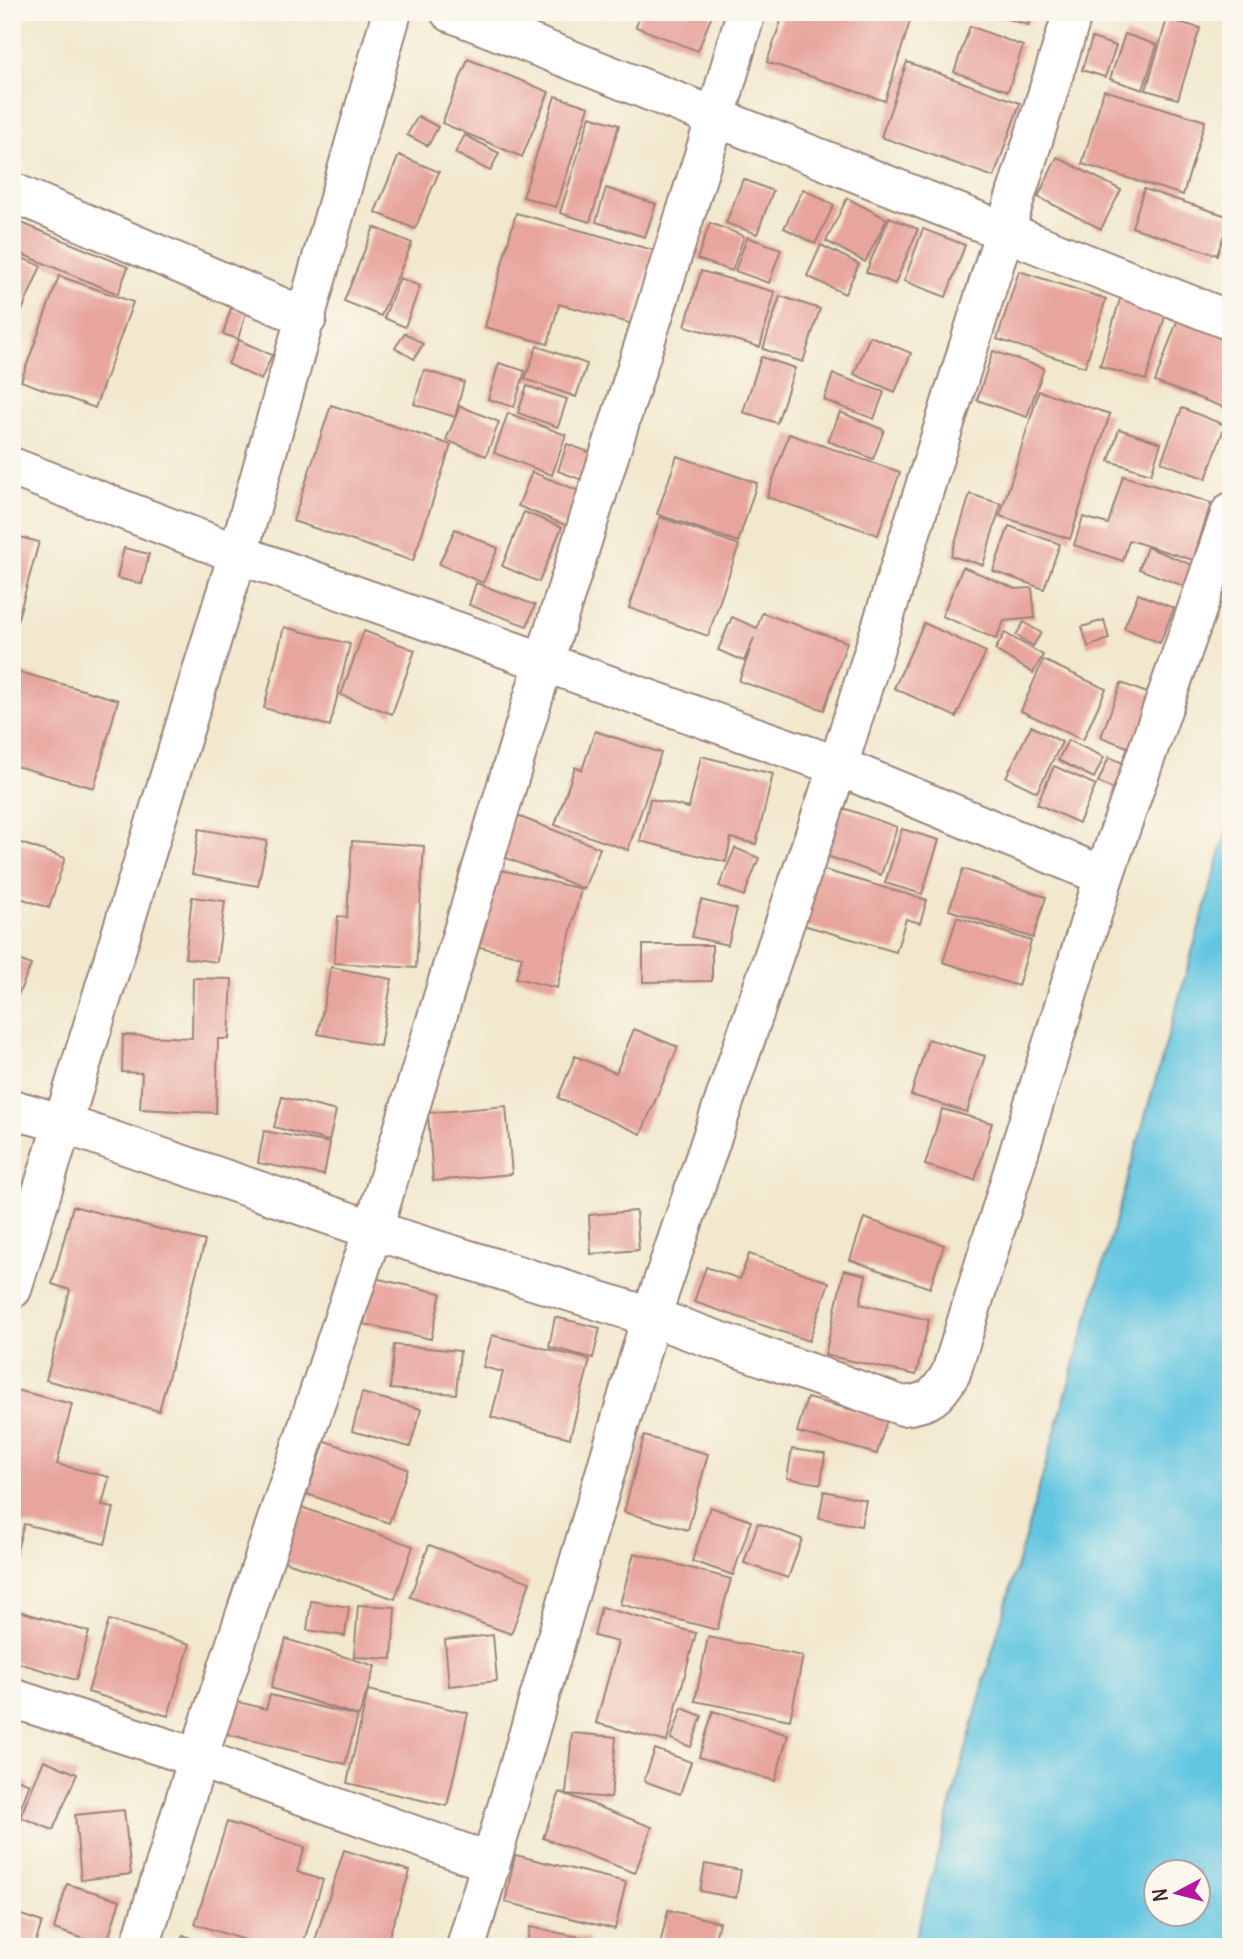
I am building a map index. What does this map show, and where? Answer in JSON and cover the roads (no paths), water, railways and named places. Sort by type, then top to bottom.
[{"type":"street","points":[[12,1289],[238,554],[392,12]]},
{"type":"street","points":[[450,12],[1231,321]]},
{"type":"street","points":[[140,1947],[198,1758],[373,1230],[544,662],[716,117],[746,12]]},
{"type":"street","points":[[466,1947],[651,1317],[838,766],[1073,12]]},
{"type":"street","points":[[12,192],[307,318]]},
{"type":"street","points":[[12,467],[238,554],[838,766],[1104,876]]},
{"type":"street","points":[[12,1109],[64,1124],[373,1230],[651,1317],[903,1406],[925,1403],[941,1390],[951,1373],[1104,876],[1231,512]]},
{"type":"street","points":[[12,1698],[198,1758],[489,1862]]},
{"type":"water","points":[[1231,816],[1231,1947],[913,1947],[988,1667]]}]
